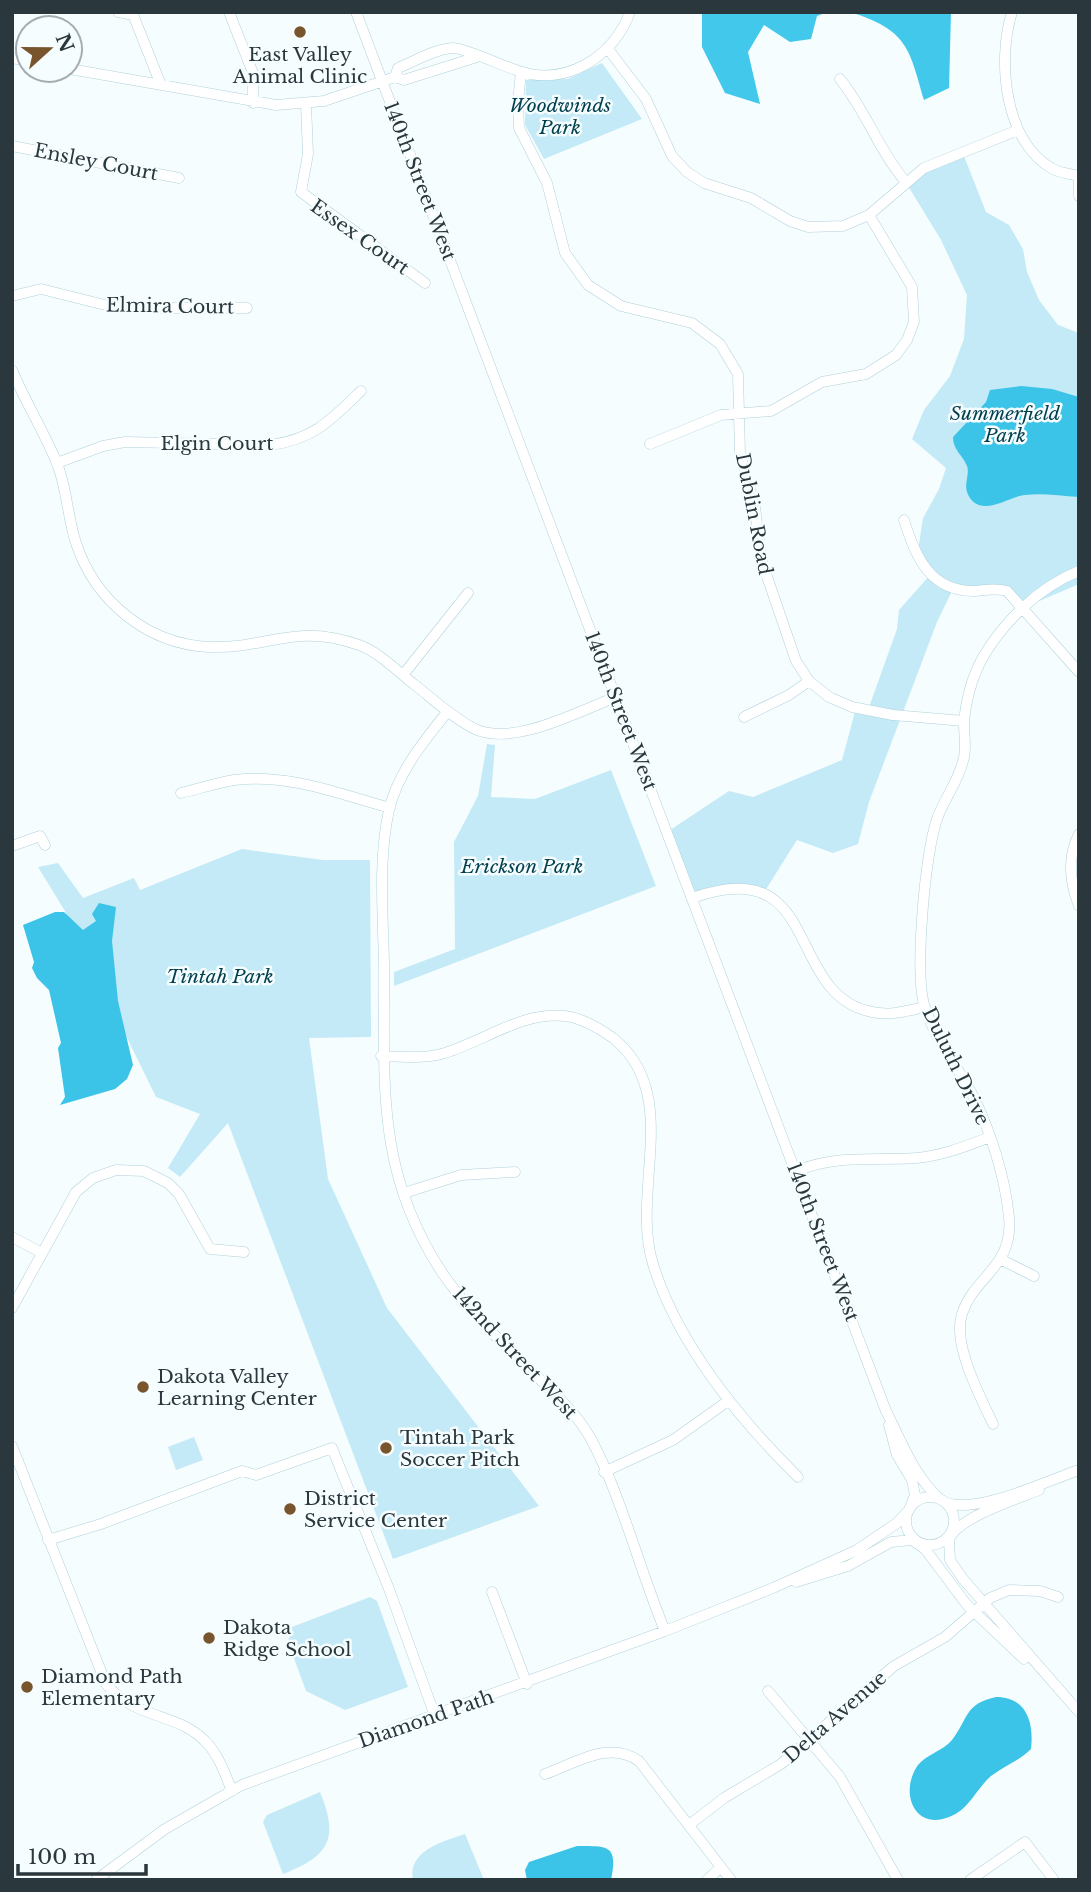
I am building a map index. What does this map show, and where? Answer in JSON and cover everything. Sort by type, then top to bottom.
[{"type":"street","points":[[118,12],[132,14],[161,85]]},
{"type":"street","points":[[229,12],[253,73],[253,103]]},
{"type":"street","name":"140th Street West","points":[[356,12],[887,1411],[913,1464],[941,1500]]},
{"type":"street","points":[[84,71],[253,103],[306,104],[336,98],[382,81],[395,76],[398,68],[454,48],[521,72],[562,73],[587,64],[608,48],[630,12]]},
{"type":"street","points":[[1012,12],[1006,55],[1008,93],[1018,130],[1030,151],[1054,170],[1079,178],[1079,196]]},
{"type":"street","points":[[608,48],[646,99],[672,156],[695,178],[751,198],[790,221],[808,227],[843,226],[869,215],[905,181],[944,158],[1018,130]]},
{"type":"street","name":"Dublin Road","points":[[521,72],[519,128],[547,183],[565,253],[588,285],[621,306],[692,323],[720,344],[737,374],[741,414],[740,454],[755,507],[761,559],[796,661],[809,681],[829,697],[852,707],[893,715],[964,721]]},
{"type":"street","points":[[840,79],[862,108],[886,158],[905,181]]},
{"type":"street","name":"Essex Court","points":[[306,104],[308,154],[301,192],[425,283]]},
{"type":"street","name":"Ensley Court","points":[[12,146],[179,178]]},
{"type":"street","points":[[650,443],[721,415],[772,411],[822,382],[866,374],[882,366],[907,340],[914,322],[912,287],[869,215]]},
{"type":"street","name":"Elmira Court","points":[[12,296],[41,289],[91,304],[117,308],[247,308]]},
{"type":"street","points":[[12,370],[57,463],[75,542],[85,568],[108,601],[139,626],[170,640],[208,647],[302,634],[332,635],[365,647],[477,730],[509,734],[528,730],[616,697]]},
{"type":"street","name":"Elgin Court","points":[[57,463],[125,442],[270,445],[292,443],[324,428],[361,391]]},
{"type":"street","points":[[904,520],[913,551],[934,579],[953,589],[975,591],[993,588],[1007,591],[1079,672]]},
{"type":"street","name":"Duluth Drive","points":[[1002,1260],[1009,1220],[990,1137],[973,1096],[925,1007],[920,974],[928,852],[937,817],[965,758],[964,721],[970,691],[981,660],[1000,632],[1023,608],[1079,571]]},
{"type":"street","points":[[402,675],[468,593]]},
{"type":"street","points":[[744,717],[789,695],[809,681]]},
{"type":"street","name":"142nd Street West","points":[[448,711],[409,762],[390,808],[382,855],[381,1056],[386,1120],[404,1193],[414,1221],[443,1273],[486,1327],[577,1418],[591,1439],[665,1631]]},
{"type":"street","points":[[181,793],[234,780],[275,779],[306,784],[390,808]]},
{"type":"street","points":[[1079,834],[1070,865],[1073,891],[1079,906]]},
{"type":"street","points":[[12,846],[40,836],[45,845]]},
{"type":"street","points":[[692,898],[725,887],[757,890],[785,910],[826,982],[838,996],[869,1012],[886,1014],[925,1007]]},
{"type":"street","points":[[381,1056],[443,1054],[532,1018],[563,1016],[589,1024],[623,1046],[645,1080],[651,1112],[646,1216],[652,1262],[668,1305],[728,1401],[798,1477]]},
{"type":"street","points":[[796,1171],[834,1159],[935,1155],[990,1137]]},
{"type":"street","points":[[12,1308],[76,1192],[93,1178],[116,1170],[144,1171],[164,1180],[179,1194],[209,1249],[244,1252]]},
{"type":"street","points":[[404,1193],[461,1175],[515,1172]]},
{"type":"street","points":[[12,1237],[42,1253]]},
{"type":"street","points":[[993,1424],[976,1389],[960,1341],[961,1315],[970,1297],[1002,1260],[1034,1276]]},
{"type":"street","points":[[604,1472],[673,1440],[728,1401]]},
{"type":"street","name":"140th Street West","points":[[887,1411],[897,1455],[913,1486],[915,1495],[909,1510]]},
{"type":"street","points":[[12,1446],[106,1684],[129,1706],[180,1723],[198,1734],[218,1758],[232,1791]]},
{"type":"street","points":[[48,1541],[242,1471],[256,1475],[332,1448],[399,1615],[435,1716]]},
{"type":"street","name":"Diamond Path","points":[[96,1880],[165,1829],[232,1791],[293,1765],[527,1684],[773,1588],[857,1550],[886,1532],[925,1498],[961,1507],[969,1506],[1079,1472]]},
{"type":"street","name":"Diamond Path","points":[[773,1588],[848,1566],[891,1542],[910,1540],[932,1545],[988,1511],[1079,1472]]},
{"type":"street","points":[[941,1500],[953,1514],[950,1560],[978,1607]]},
{"type":"street","points":[[909,1510],[907,1528],[919,1543],[1079,1712]]},
{"type":"street","points":[[978,1607],[1009,1590],[1040,1591],[1058,1597]]},
{"type":"street","points":[[492,1592],[527,1684]]},
{"type":"street","name":"Delta Avenue","points":[[689,1825],[724,1798],[780,1764],[894,1666],[945,1637],[978,1607]]},
{"type":"street","points":[[768,1691],[840,1777],[898,1880]]},
{"type":"street","points":[[545,1774],[606,1751],[625,1752],[639,1761],[731,1880]]},
{"type":"street","points":[[970,1880],[1025,1842],[1054,1880]]},
{"type":"street","points":[[707,1880],[721,1867]]},
{"type":"green space","name":"Woodwinds Park","points":[[602,63],[642,119],[544,159],[525,125],[526,80],[568,79]]},
{"type":"green space","name":"Summerfield Park","points":[[962,151],[986,212],[1009,225],[1023,249],[1027,272],[1039,300],[1058,325],[1079,333],[1079,584],[1023,608],[1007,591],[953,589],[937,622],[869,802],[858,844],[833,853],[797,840],[763,894],[705,893],[692,898],[667,832],[729,791],[753,797],[842,760],[856,708],[868,710],[897,629],[899,610],[930,575],[917,557],[923,518],[939,489],[946,468],[912,439],[924,410],[950,376],[964,339],[967,295],[941,240],[905,181]]},
{"type":"green space","name":"Erickson Park","points":[[487,744],[495,745],[491,797],[535,799],[611,770],[656,886],[394,986],[394,972],[455,949],[454,842],[478,796]]},
{"type":"green space","name":"Tintah Park","points":[[242,849],[323,860],[370,860],[371,1037],[309,1038],[328,1179],[387,1308],[539,1506],[393,1559],[228,1123],[180,1177],[168,1168],[200,1114],[156,1097],[65,911],[38,867],[58,863],[83,898],[134,878],[140,890]]},
{"type":"green space","points":[[194,1437],[203,1460],[176,1470],[168,1447]]},
{"type":"green space","points":[[370,1597],[377,1601],[408,1687],[345,1710],[306,1691],[288,1642],[292,1627]]},
{"type":"green space","points":[[320,1792],[329,1822],[326,1844],[311,1860],[283,1874],[263,1822],[267,1815]]},
{"type":"green space","points":[[465,1834],[484,1880],[413,1880],[416,1861],[422,1854],[429,1848]]},
{"type":"shaded area","points":[[702,12],[827,12],[817,16],[811,39],[790,42],[764,25],[748,52],[760,104],[725,93],[702,47]]},
{"type":"shaded area","points":[[850,12],[951,12],[949,88],[924,100],[914,66],[903,43],[884,26]]},
{"type":"shaded area","points":[[1021,386],[1052,389],[1079,397],[1079,497],[1031,494],[994,505],[978,505],[967,492],[968,469],[954,445],[953,437],[986,402],[990,390]]},
{"type":"shaded area","points":[[99,903],[116,907],[112,941],[118,1001],[133,1065],[127,1079],[115,1089],[60,1105],[65,1097],[58,1048],[61,1043],[49,990],[37,978],[32,968],[34,962],[23,925],[55,912],[64,912],[83,930],[96,921],[92,914]]},
{"type":"shaded area","points":[[996,1697],[1015,1701],[1026,1713],[1031,1730],[1031,1749],[991,1776],[956,1814],[937,1820],[927,1819],[919,1814],[910,1797],[912,1776],[918,1765],[952,1740],[972,1708]]},
{"type":"shaded area","points":[[577,1846],[597,1846],[609,1850],[613,1860],[611,1880],[527,1880],[525,1870],[529,1862]]},
{"type":"place","name":"East Valley Animal Clinic","points":[[300,32]]},
{"type":"place","name":"Dakota Valley Learning Center","points":[[143,1387]]},
{"type":"place","name":"Tintah Park Soccer Pitch","points":[[386,1448]]},
{"type":"place","name":"District Service Center","points":[[290,1509]]},
{"type":"place","name":"Dakota Ridge School","points":[[209,1638]]},
{"type":"place","name":"Diamond Path Elementary","points":[[27,1687]]}]
